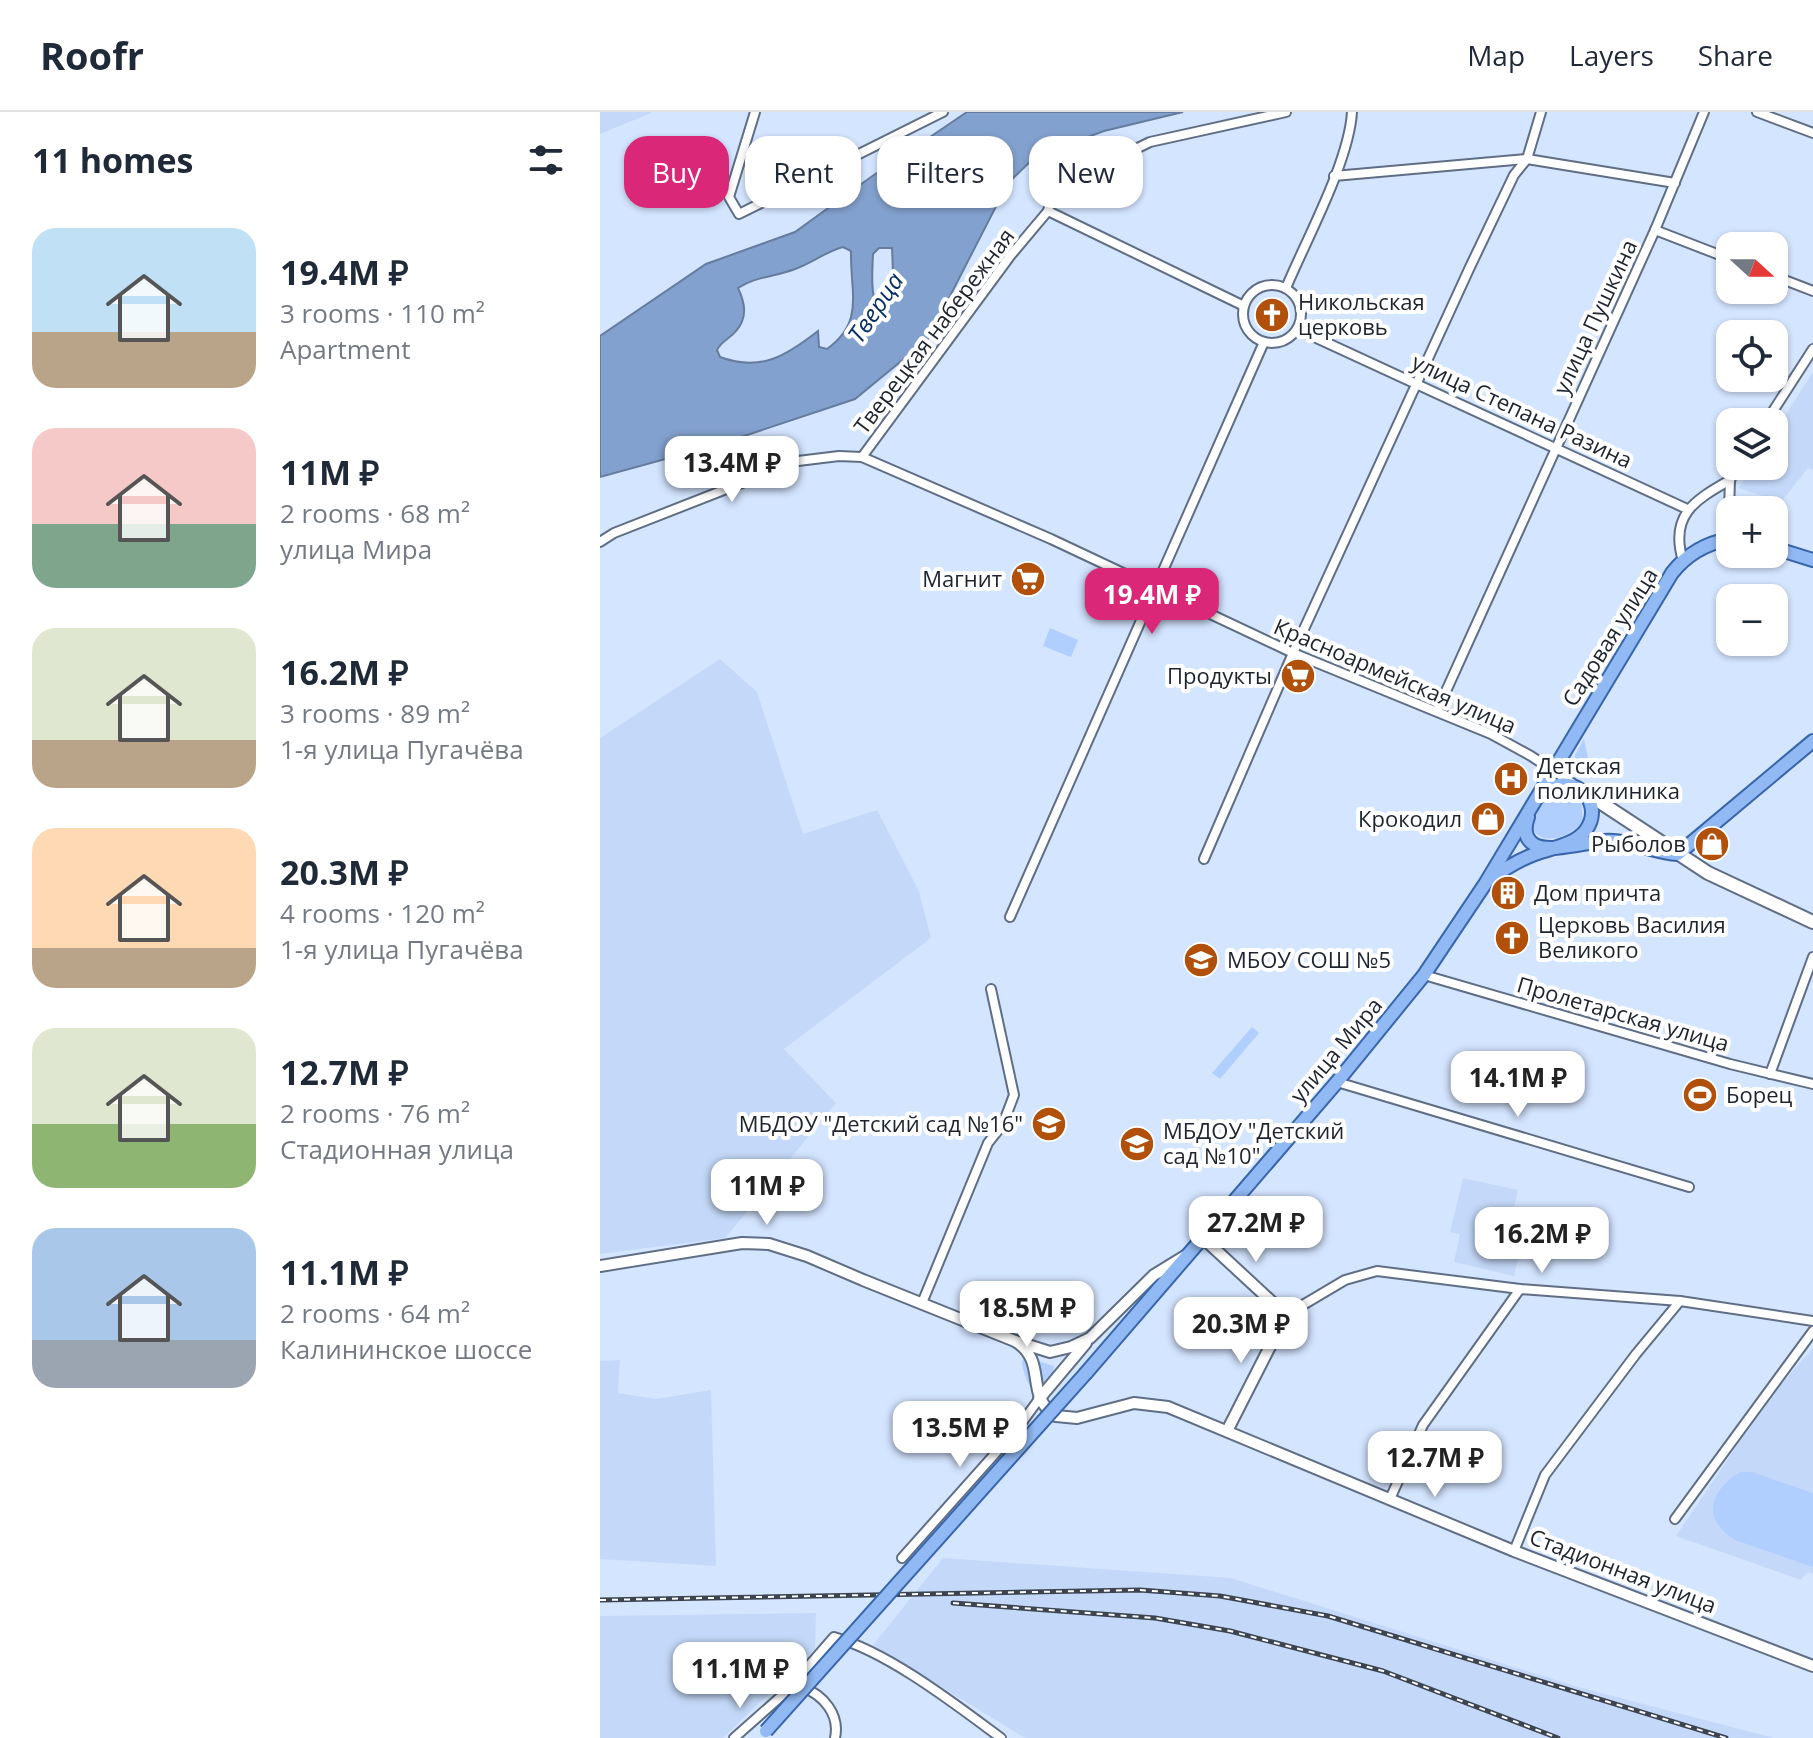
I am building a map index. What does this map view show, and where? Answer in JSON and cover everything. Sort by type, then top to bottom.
[{"type":"main road","name":"Садовая улица","points":[[1533,804],[1668,580],[1683,561],[1701,548],[1716,544]]},
{"type":"main road","points":[[1788,552],[1813,560]]},
{"type":"main road","points":[[1678,854],[1813,741]]},
{"type":"main road","points":[[1678,854],[1620,841],[1539,846],[1528,837],[1525,827],[1533,804],[1553,786],[1567,784],[1581,790],[1708,873],[1813,922]]},
{"type":"main road","points":[[1559,846],[1578,837],[1589,824],[1591,807],[1581,790]]},
{"type":"main road","name":"улица Мира","points":[[1190,1253],[1424,975],[1485,884],[1533,804]]},
{"type":"main road","name":"улица Мира","points":[[1485,884],[1524,859],[1559,846]]},
{"type":"main road","points":[[762,1734],[1190,1253]]},
{"type":"street","points":[[755,112],[729,197],[739,214],[943,112]]},
{"type":"street","name":"Тверецкая набережная","points":[[862,457],[1011,255],[1048,211],[1051,199],[1060,186],[1150,142],[1286,112]]},
{"type":"street","points":[[1286,288],[1334,176],[1350,131],[1352,112]]},
{"type":"street","points":[[1204,859],[1293,653],[1416,385],[1514,175],[1527,159],[1541,112]]},
{"type":"street","name":"улица Пушкина","points":[[1437,711],[1655,230],[1704,112]]},
{"type":"street","points":[[1757,112],[1813,133]]},
{"type":"street","points":[[1334,176],[1527,159],[1675,183]]},
{"type":"street","points":[[1048,211],[1244,306]]},
{"type":"street","points":[[1655,230],[1716,254]]},
{"type":"street","points":[[1788,281],[1813,291]]},
{"type":"street","points":[[1261,287],[1286,288],[1300,306],[1297,329],[1286,339],[1264,342],[1247,328],[1244,306],[1261,287]]},
{"type":"street","name":"улица Степана Разина","points":[[1297,329],[1687,509]]},
{"type":"street","points":[[1010,917],[1264,342]]},
{"type":"street","points":[[1775,408],[1813,349]]},
{"type":"street","name":"Красноармейская улица","points":[[600,542],[614,533],[798,461],[839,456],[862,457],[1156,588],[1293,653],[1491,734],[1581,790]]},
{"type":"street","points":[[1683,561],[1681,523],[1687,509],[1730,480]]},
{"type":"street","name":"Садовая улица","points":[[1730,480],[1730,496]]},
{"type":"street","points":[[1770,1074],[1813,957]]},
{"type":"street","name":"Пролетарская улица","points":[[1424,975],[1813,1084]]},
{"type":"street","points":[[922,1303],[988,1143],[1003,1124],[1014,1095],[991,989]]},
{"type":"street","points":[[1337,1082],[1689,1187]]},
{"type":"street","points":[[1203,1238],[1286,1315]]},
{"type":"street","points":[[600,1266],[742,1243],[769,1244],[807,1256],[1015,1341],[1050,1352]]},
{"type":"street","name":"улица Мира","points":[[1050,1352],[1090,1338],[1154,1275],[1190,1253]]},
{"type":"street","points":[[1227,1431],[1286,1315],[1345,1280],[1370,1271],[1520,1289],[1680,1301],[1813,1321]]},
{"type":"street","points":[[1390,1499],[1423,1425],[1520,1289]]},
{"type":"street","points":[[1514,1551],[1545,1475],[1680,1301]]},
{"type":"street","points":[[1675,1519],[1813,1331]]},
{"type":"street","points":[[902,1558],[1018,1428],[1090,1338]]},
{"type":"street","points":[[1015,1341],[1029,1353],[1036,1370]]},
{"type":"street","points":[[1039,1399],[1035,1385],[1036,1370],[1041,1359],[1050,1352]]},
{"type":"street","name":"Стадионная улица","points":[[1039,1399],[1052,1414],[1066,1419],[1121,1405],[1148,1403],[1175,1409],[1514,1551],[1813,1666]]},
{"type":"street","points":[[734,1738],[786,1692],[834,1637],[869,1649],[1001,1738]]},
{"type":"street","points":[[786,1692],[801,1687],[816,1694],[833,1712],[837,1723],[835,1738]]},
{"type":"shaded area","points":[[600,112],[651,112],[651,113],[600,134]]},
{"type":"shaded area","points":[[1813,372],[1813,470],[1808,468],[1786,496],[1763,496],[1739,488],[1744,480],[1788,480],[1788,411]]},
{"type":"shaded area","points":[[1050,628],[1078,640],[1071,657],[1043,646]]},
{"type":"shaded area","points":[[720,659],[757,692],[803,834],[877,810],[919,891],[931,938],[784,1049],[836,1103],[725,1238],[600,1254],[600,738]]},
{"type":"shaded area","points":[[1584,739],[1592,778],[1576,765],[1575,755]]},
{"type":"shaded area","points":[[1560,791],[1581,802],[1583,820],[1579,826],[1558,838],[1542,837],[1532,828],[1536,816],[1545,800]]},
{"type":"shaded area","points":[[1252,1027],[1259,1033],[1220,1079],[1212,1073]]},
{"type":"shaded area","points":[[1463,1178],[1518,1190],[1507,1237],[1522,1241],[1514,1276],[1454,1262],[1460,1234],[1450,1232]]},
{"type":"shaded area","points":[[1813,1348],[1813,1574],[1808,1572],[1801,1580],[1676,1536],[1769,1398]]},
{"type":"shaded area","points":[[1026,1357],[1054,1366],[1053,1375],[1039,1393],[1032,1388],[1025,1375],[1022,1361]]},
{"type":"shaded area","points":[[620,1360],[618,1393],[656,1399],[711,1390],[716,1566],[600,1559],[600,1361]]},
{"type":"shaded area","points":[[1740,1472],[1752,1472],[1813,1493],[1813,1567],[1735,1540],[1717,1523],[1713,1514],[1716,1496]]},
{"type":"shaded area","points":[[943,1558],[1231,1578],[1578,1687],[1774,1738],[1025,1738],[873,1645]]},
{"type":"shaded area","points":[[816,1613],[815,1649],[723,1738],[600,1738],[600,1616]]},
{"type":"water","points":[[967,112],[1183,112],[1090,136],[1029,136],[1029,163],[1013,178],[1013,136],[932,136]]},
{"type":"water","name":"Тверца","points":[[877,173],[877,208],[995,208],[928,339],[855,399],[720,444],[600,477],[600,336],[706,264],[795,232],[828,208],[861,208],[861,184]],"holes":[[[843,247],[851,251],[851,317],[839,339],[827,349],[819,347],[818,331],[784,354],[761,362],[748,363],[720,357],[717,350],[740,326],[744,315],[738,288],[795,269]],[[879,248],[892,248],[891,293],[881,317],[873,295],[873,254]]]},
{"type":"railway","points":[[600,1600],[1140,1590],[1220,1596],[1328,1616],[1726,1738]]},
{"type":"railway","points":[[953,1603],[1155,1618],[1230,1631],[1383,1671],[1558,1738]]},
{"type":"place","name":"Никольская церковь","points":[[1272,315]]},
{"type":"place","name":"Магнит","points":[[1028,579]]},
{"type":"place","name":"Продукты","points":[[1298,676]]},
{"type":"place","name":"Детская поликлиника","points":[[1511,779]]},
{"type":"place","name":"Крокодил","points":[[1488,819]]},
{"type":"place","name":"Рыболов","points":[[1712,844]]},
{"type":"place","name":"Дом причта","points":[[1508,893]]},
{"type":"place","name":"Церковь Василия Великого","points":[[1512,938]]},
{"type":"place","name":"МБОУ СОШ №5","points":[[1201,960]]},
{"type":"place","name":"Борец","points":[[1700,1095]]},
{"type":"place","name":"МБДОУ \"Детский сад №16\"","points":[[1049,1124]]},
{"type":"place","name":"МБДОУ \"Детский сад №10\"","points":[[1137,1144]]}]
